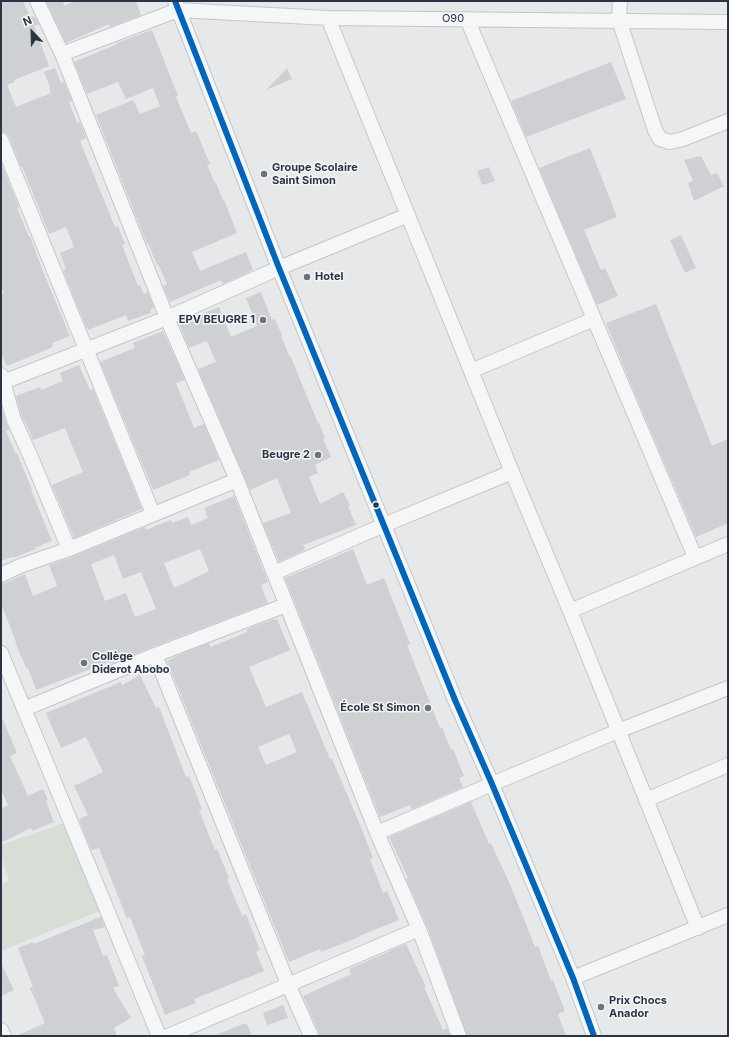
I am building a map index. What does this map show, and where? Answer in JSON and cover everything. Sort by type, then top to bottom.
[{"type":"street","points":[[37,1],[62,54],[167,318],[237,480],[377,833],[419,930],[460,1036]]},
{"type":"street","points":[[620,1],[619,20],[655,130],[660,138],[670,142],[683,139],[728,121]]},
{"type":"street","points":[[62,54],[176,5],[279,268],[455,700],[492,784],[573,978],[594,1036]]},
{"type":"street","name":"O90","points":[[176,5],[328,18],[728,22]]},
{"type":"street","points":[[328,18],[698,928]]},
{"type":"street","points":[[468,19],[695,558]]},
{"type":"street","points":[[1,140],[153,514]]},
{"type":"street","points":[[69,549],[14,420],[2,380],[167,318],[279,268],[408,215]]},
{"type":"street","points":[[471,371],[594,319]]},
{"type":"street","points":[[274,573],[384,525],[512,472]]},
{"type":"street","points":[[1,575],[20,566],[69,549],[237,480]]},
{"type":"street","points":[[570,611],[728,544]]},
{"type":"street","points":[[24,709],[155,655],[286,605]]},
{"type":"street","points":[[1,653],[159,1036]]},
{"type":"street","points":[[155,655],[288,984],[311,1036]]},
{"type":"street","points":[[377,833],[618,731],[728,688]]},
{"type":"street","points":[[646,800],[728,765]]},
{"type":"street","points":[[573,978],[728,915]]},
{"type":"street","points":[[168,1036],[288,984],[419,930]]},
{"type":"street","points":[[1,1030],[4,1036]]},
{"type":"shaded area","points":[[70,821],[107,908],[1,951],[1,885],[9,881],[1,856],[1,845]]},
{"type":"building","points":[[1,1],[23,1],[30,17],[34,16],[39,24],[34,26],[49,66],[14,80],[15,82],[7,85],[16,107],[51,93],[44,72],[55,68],[61,83],[64,82],[72,101],[69,102],[77,123],[80,122],[86,138],[80,141],[115,227],[118,226],[125,244],[122,245],[138,286],[140,285],[144,294],[148,292],[154,308],[150,310],[151,313],[128,321],[126,315],[88,330],[88,328],[87,329],[63,270],[66,269],[60,253],[74,247],[66,227],[49,234],[9,137],[6,133],[1,132]]},
{"type":"building","points":[[46,1],[63,1],[64,6],[75,1],[136,1],[141,15],[110,27],[109,24],[66,43]]},
{"type":"building","points":[[152,30],[178,96],[176,97],[191,133],[196,131],[210,164],[207,165],[224,200],[237,233],[192,252],[200,271],[246,252],[253,270],[223,284],[221,280],[170,302],[163,286],[167,284],[148,243],[147,244],[96,115],[133,100],[140,114],[160,106],[153,88],[126,99],[118,82],[87,94],[74,62],[117,44],[116,43]]},
{"type":"building","points":[[611,62],[626,99],[526,137],[511,101]]},
{"type":"building","points":[[287,68],[292,79],[266,90]]},
{"type":"building","points":[[590,148],[617,217],[584,230],[601,270],[605,268],[618,296],[597,305],[539,168]]},
{"type":"building","points":[[701,156],[711,175],[717,173],[724,186],[694,201],[688,183],[693,181],[684,160]]},
{"type":"building","points":[[1,163],[19,207],[17,208],[29,237],[30,236],[70,336],[52,343],[53,347],[7,366],[1,353],[1,295],[4,294],[1,284]]},
{"type":"building","points":[[489,167],[495,181],[482,185],[477,171]]},
{"type":"building","points":[[681,235],[696,268],[685,273],[670,240]]},
{"type":"building","points":[[261,292],[272,320],[275,319],[289,356],[290,355],[319,423],[325,438],[323,439],[331,457],[315,465],[318,473],[309,477],[320,504],[343,492],[350,505],[348,506],[356,525],[303,545],[305,550],[279,562],[263,523],[291,513],[277,478],[250,490],[198,369],[216,362],[207,341],[189,348],[179,323],[219,307],[231,337],[257,326],[246,298]]},
{"type":"building","points":[[656,304],[712,446],[728,439],[728,523],[696,537],[606,323]]},
{"type":"building","points":[[163,331],[185,380],[176,383],[194,428],[204,424],[219,460],[189,472],[190,475],[153,490],[100,362],[135,348],[133,343]]},
{"type":"building","points":[[79,365],[90,390],[93,389],[142,509],[74,538],[52,485],[83,472],[65,428],[33,440],[22,417],[16,396],[40,387],[41,390],[63,381],[60,373]]},
{"type":"building","points":[[1,406],[9,430],[6,431],[16,454],[17,453],[52,541],[35,548],[36,549],[1,561]]},
{"type":"building","points":[[234,496],[268,582],[261,585],[268,603],[110,664],[109,662],[36,690],[28,668],[26,668],[15,642],[1,603],[1,583],[5,583],[25,574],[33,596],[57,586],[49,565],[145,527],[146,530],[171,520],[172,523],[188,517],[191,525],[208,518],[204,508]],"holes":[[[200,549],[209,571],[174,588],[164,563]],[[114,555],[123,579],[141,572],[156,609],[135,617],[126,593],[105,601],[91,564]]]},
{"type":"building","points":[[353,549],[367,585],[384,578],[410,644],[407,645],[440,728],[442,727],[451,750],[453,749],[464,776],[459,778],[463,787],[412,809],[410,805],[380,817],[285,578]]},
{"type":"building","points":[[277,619],[290,650],[249,667],[266,707],[302,692],[361,827],[373,858],[370,859],[383,893],[387,891],[399,920],[321,952],[320,949],[289,962],[167,661],[209,643],[211,647],[247,632],[247,629]],"holes":[[[289,734],[297,752],[266,765],[258,747]]]},
{"type":"building","points":[[140,675],[156,708],[159,707],[186,777],[189,776],[202,809],[199,810],[215,850],[217,849],[229,878],[227,879],[242,916],[246,914],[260,950],[256,952],[264,971],[194,999],[196,1003],[165,1015],[142,956],[145,955],[130,917],[127,919],[99,848],[91,850],[79,819],[88,815],[74,786],[103,772],[86,737],[61,748],[46,713],[121,682],[122,685]]},
{"type":"building","points":[[1,715],[17,753],[10,756],[28,796],[43,789],[48,800],[46,801],[54,822],[32,831],[31,828],[1,843],[1,809],[8,805],[1,790]]},
{"type":"building","points":[[471,802],[489,844],[491,843],[512,889],[535,947],[538,946],[551,981],[553,980],[565,1011],[558,1014],[566,1036],[467,1036],[427,926],[406,879],[408,878],[389,837]]},
{"type":"building","points":[[101,917],[105,927],[93,930],[103,956],[107,955],[119,986],[113,988],[131,1018],[114,1028],[117,1036],[16,1036],[45,1023],[30,988],[33,987],[18,948],[33,942],[34,944]]},
{"type":"building","points":[[406,944],[426,987],[424,987],[443,1030],[447,1028],[450,1036],[319,1036],[303,996],[351,974],[349,969]]},
{"type":"building","points":[[1,963],[14,990],[1,996]]},
{"type":"building","points":[[283,1005],[288,1018],[267,1025],[263,1013]]},
{"type":"building","points":[[243,1024],[247,1024],[252,1036],[213,1036]]},
{"type":"transit line","points":[[175,1],[279,268],[455,700],[492,784],[573,978],[594,1036]]},
{"type":"place","name":"Groupe Scolaire Saint Simon","points":[[264,174]]},
{"type":"place","name":"Hotel","points":[[307,277]]},
{"type":"place","name":"EPV BEUGRE 1","points":[[263,320]]},
{"type":"place","name":"Beugre 2","points":[[318,455]]},
{"type":"place","name":"Collège Diderot Abobo","points":[[84,663]]},
{"type":"place","name":"École St Simon","points":[[428,708]]},
{"type":"place","name":"Prix Chocs Anador","points":[[601,1007]]}]
